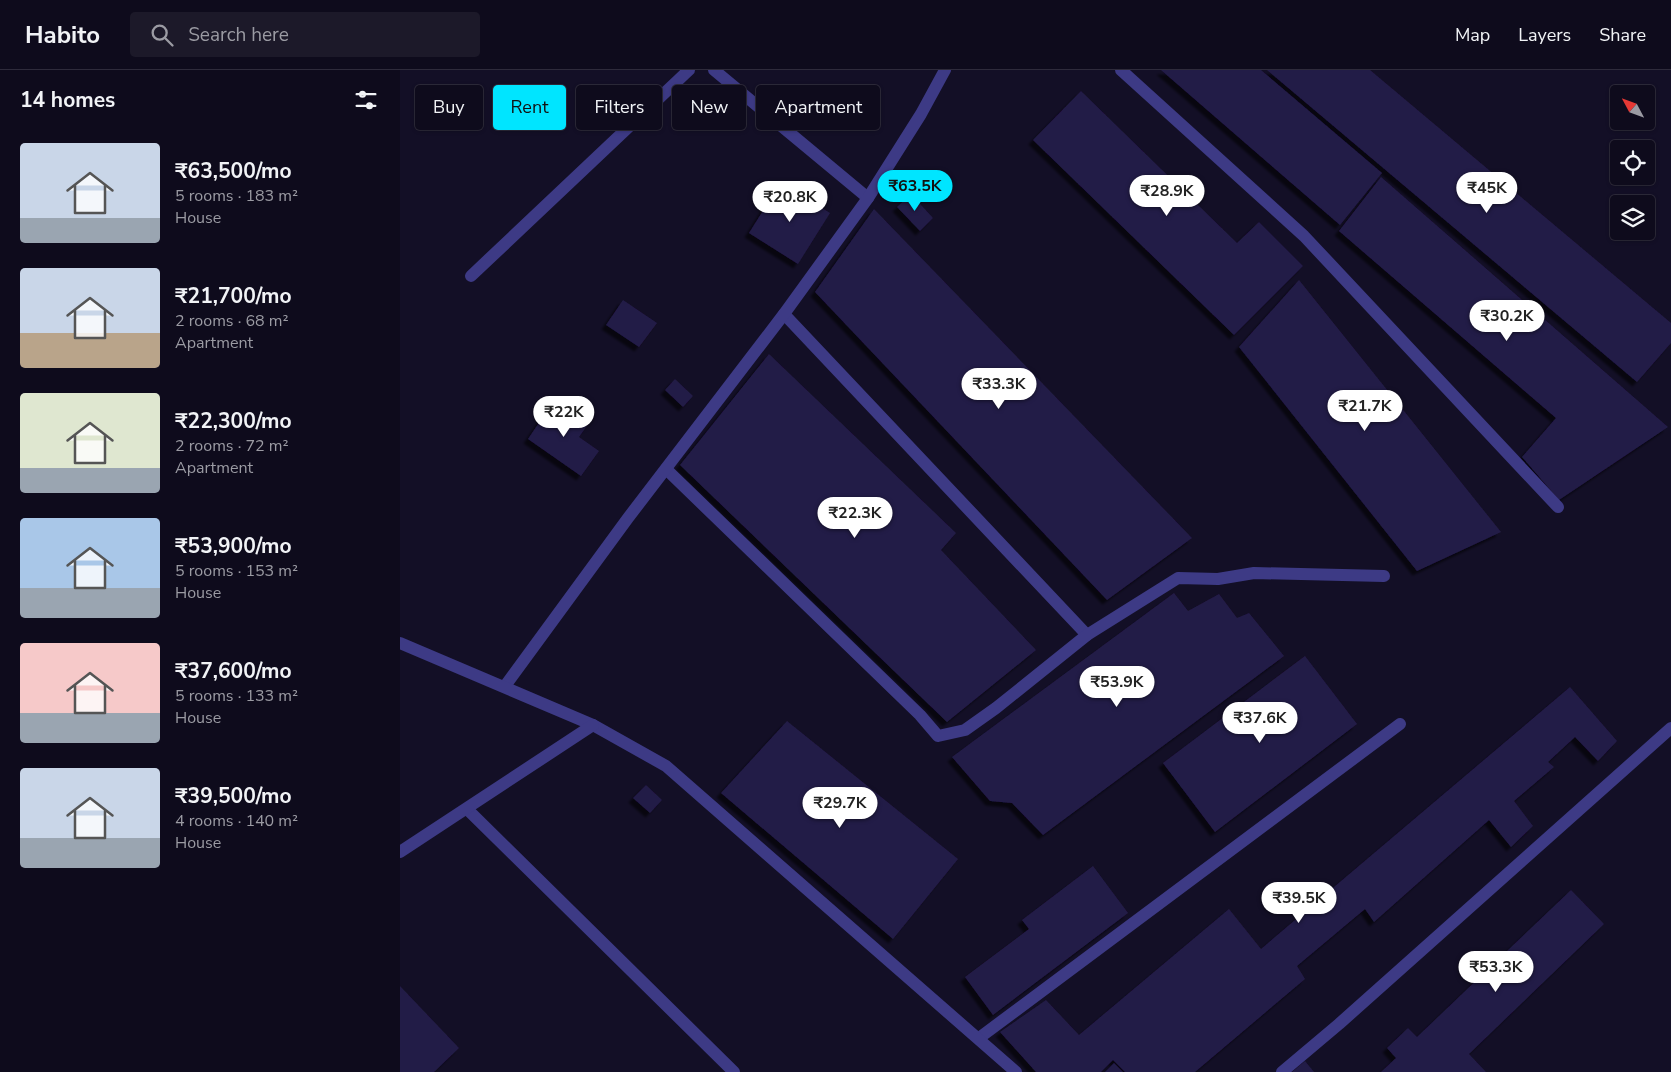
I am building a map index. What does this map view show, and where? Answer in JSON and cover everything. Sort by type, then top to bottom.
[{"type":"street","points":[[471,276],[689,70]]},
{"type":"street","points":[[714,70],[868,198]]},
{"type":"street","points":[[505,686],[784,314],[868,198],[945,70]]},
{"type":"street","points":[[1121,70],[1304,236],[1558,507]]},
{"type":"street","points":[[784,314],[1087,635]]},
{"type":"street","points":[[666,469],[920,715],[938,736],[965,730],[1087,635],[1178,578],[1218,579],[1254,573],[1384,576]]},
{"type":"street","points":[[400,643],[593,725],[666,766],[1016,1072]]},
{"type":"street","points":[[979,1038],[1400,724]]},
{"type":"street","points":[[400,852],[593,725]]},
{"type":"street","points":[[1282,1072],[1347,1017],[1671,728]]},
{"type":"street","points":[[467,808],[734,1072]]},
{"type":"building","points":[[1161,70],[1261,70],[1382,173],[1340,225]]},
{"type":"building","points":[[1267,70],[1370,70],[1671,323],[1671,343],[1637,382]]},
{"type":"building","points":[[1081,91],[1237,243],[1259,222],[1303,266],[1234,335],[1033,140]]},
{"type":"building","points":[[1381,177],[1668,427],[1559,500],[1522,457],[1556,418],[1339,231]]},
{"type":"building","points":[[781,182],[830,213],[798,264],[749,233]]},
{"type":"building","points":[[911,194],[933,218],[920,231],[897,207]]},
{"type":"building","points":[[874,209],[1192,538],[1107,600],[815,292]]},
{"type":"building","points":[[1299,280],[1501,532],[1417,571],[1239,347]]},
{"type":"building","points":[[623,300],[657,323],[639,347],[606,325]]},
{"type":"building","points":[[769,354],[956,533],[941,550],[1036,650],[947,722],[680,465]]},
{"type":"building","points":[[675,379],[693,396],[683,407],[665,390]]},
{"type":"building","points":[[555,399],[589,423],[579,437],[599,451],[581,476],[528,439]]},
{"type":"building","points":[[1174,593],[1188,611],[1219,594],[1237,618],[1249,613],[1284,656],[1043,835],[1012,803],[990,801],[952,757]]},
{"type":"building","points":[[1305,656],[1357,724],[1215,832],[1163,763]]},
{"type":"building","points":[[1570,687],[1617,741],[1598,761],[1575,737],[1548,762],[1554,767],[1514,801],[1533,826],[1511,847],[1489,820],[1374,922],[1365,909],[1297,966],[1305,979],[1195,1072],[1125,1072],[1113,1060],[1101,1072],[1036,1072],[1000,1032],[1046,1000],[1079,1035],[1229,909],[1261,949]]},
{"type":"building","points":[[787,721],[958,859],[893,939],[721,793]]},
{"type":"building","points":[[646,785],[662,800],[650,813],[633,798]]},
{"type":"building","points":[[1093,866],[1128,913],[993,1015],[965,977],[1029,929],[1022,920]]},
{"type":"building","points":[[1571,890],[1604,924],[1469,1054],[1486,1072],[1381,1072],[1396,1058],[1387,1048],[1408,1028],[1417,1037]]},
{"type":"building","points":[[400,986],[459,1048],[434,1072],[400,1072]]},
{"type":"building","points":[[1305,1061],[1314,1072],[1292,1072]]},
{"type":"building","points":[[1114,1063],[1123,1072],[1105,1072]]}]
